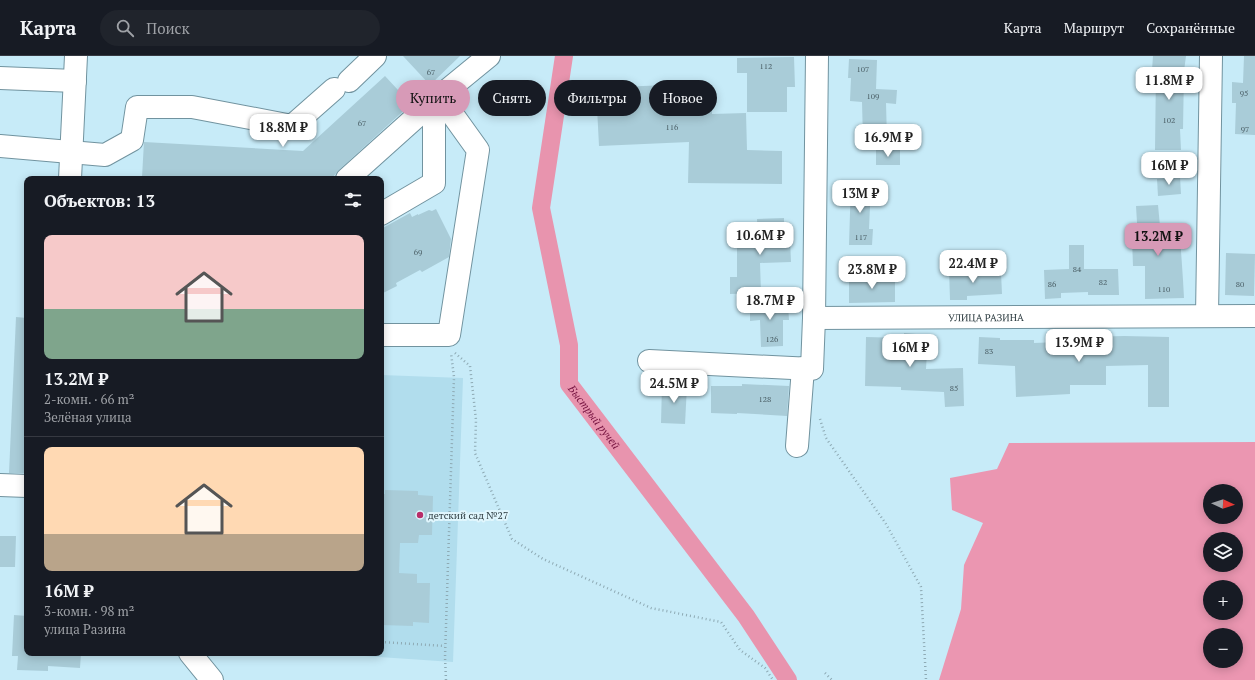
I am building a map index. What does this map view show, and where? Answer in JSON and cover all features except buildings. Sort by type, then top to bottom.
[{"type":"street","points":[[70,176],[76,56]]},
{"type":"street","points":[[0,146],[106,155],[132,140],[137,107],[192,108],[292,126],[375,56]]},
{"type":"street","points":[[460,80],[489,56]]},
{"type":"street","points":[[797,446],[814,318],[817,56]]},
{"type":"street","points":[[1207,316],[1211,56]]},
{"type":"street","points":[[0,78],[75,81]]},
{"type":"street","points":[[350,176],[418,116]]},
{"type":"street","points":[[384,212],[434,183],[436,116]]},
{"type":"street","points":[[384,335],[449,335],[478,150],[451,116]]},
{"type":"street","name":"УЛИЦА РАЗИНА","points":[[814,318],[1255,316]]},
{"type":"street","points":[[649,361],[807,369]]},
{"type":"street","points":[[0,485],[24,486]]},
{"type":"street","points":[[192,656],[212,680]]},
{"type":"path","points":[[446,680],[445,646],[454,377],[451,350],[470,366],[476,420],[475,453],[512,539],[543,559],[651,608],[721,622],[740,650],[766,668],[773,680]]},
{"type":"path","points":[[819,418],[826,438],[886,524],[921,587],[926,680]]},
{"type":"path","points":[[384,642],[445,646]]},
{"type":"path","points":[[825,673],[832,680]]},
{"type":"shaded area","name":"детский сад №27","points":[[384,375],[463,378],[453,662],[364,656],[384,656]]},
{"type":"shaded area","points":[[1255,442],[1255,680],[939,680],[961,609],[964,565],[983,523],[952,510],[950,478],[997,469],[1009,443]]},
{"type":"waterway","name":"Быстрый ручей","points":[[564,56],[541,208],[569,345],[569,384],[746,616],[788,680]]},
{"type":"place","name":"детский сад №27","points":[[420,515]]}]
